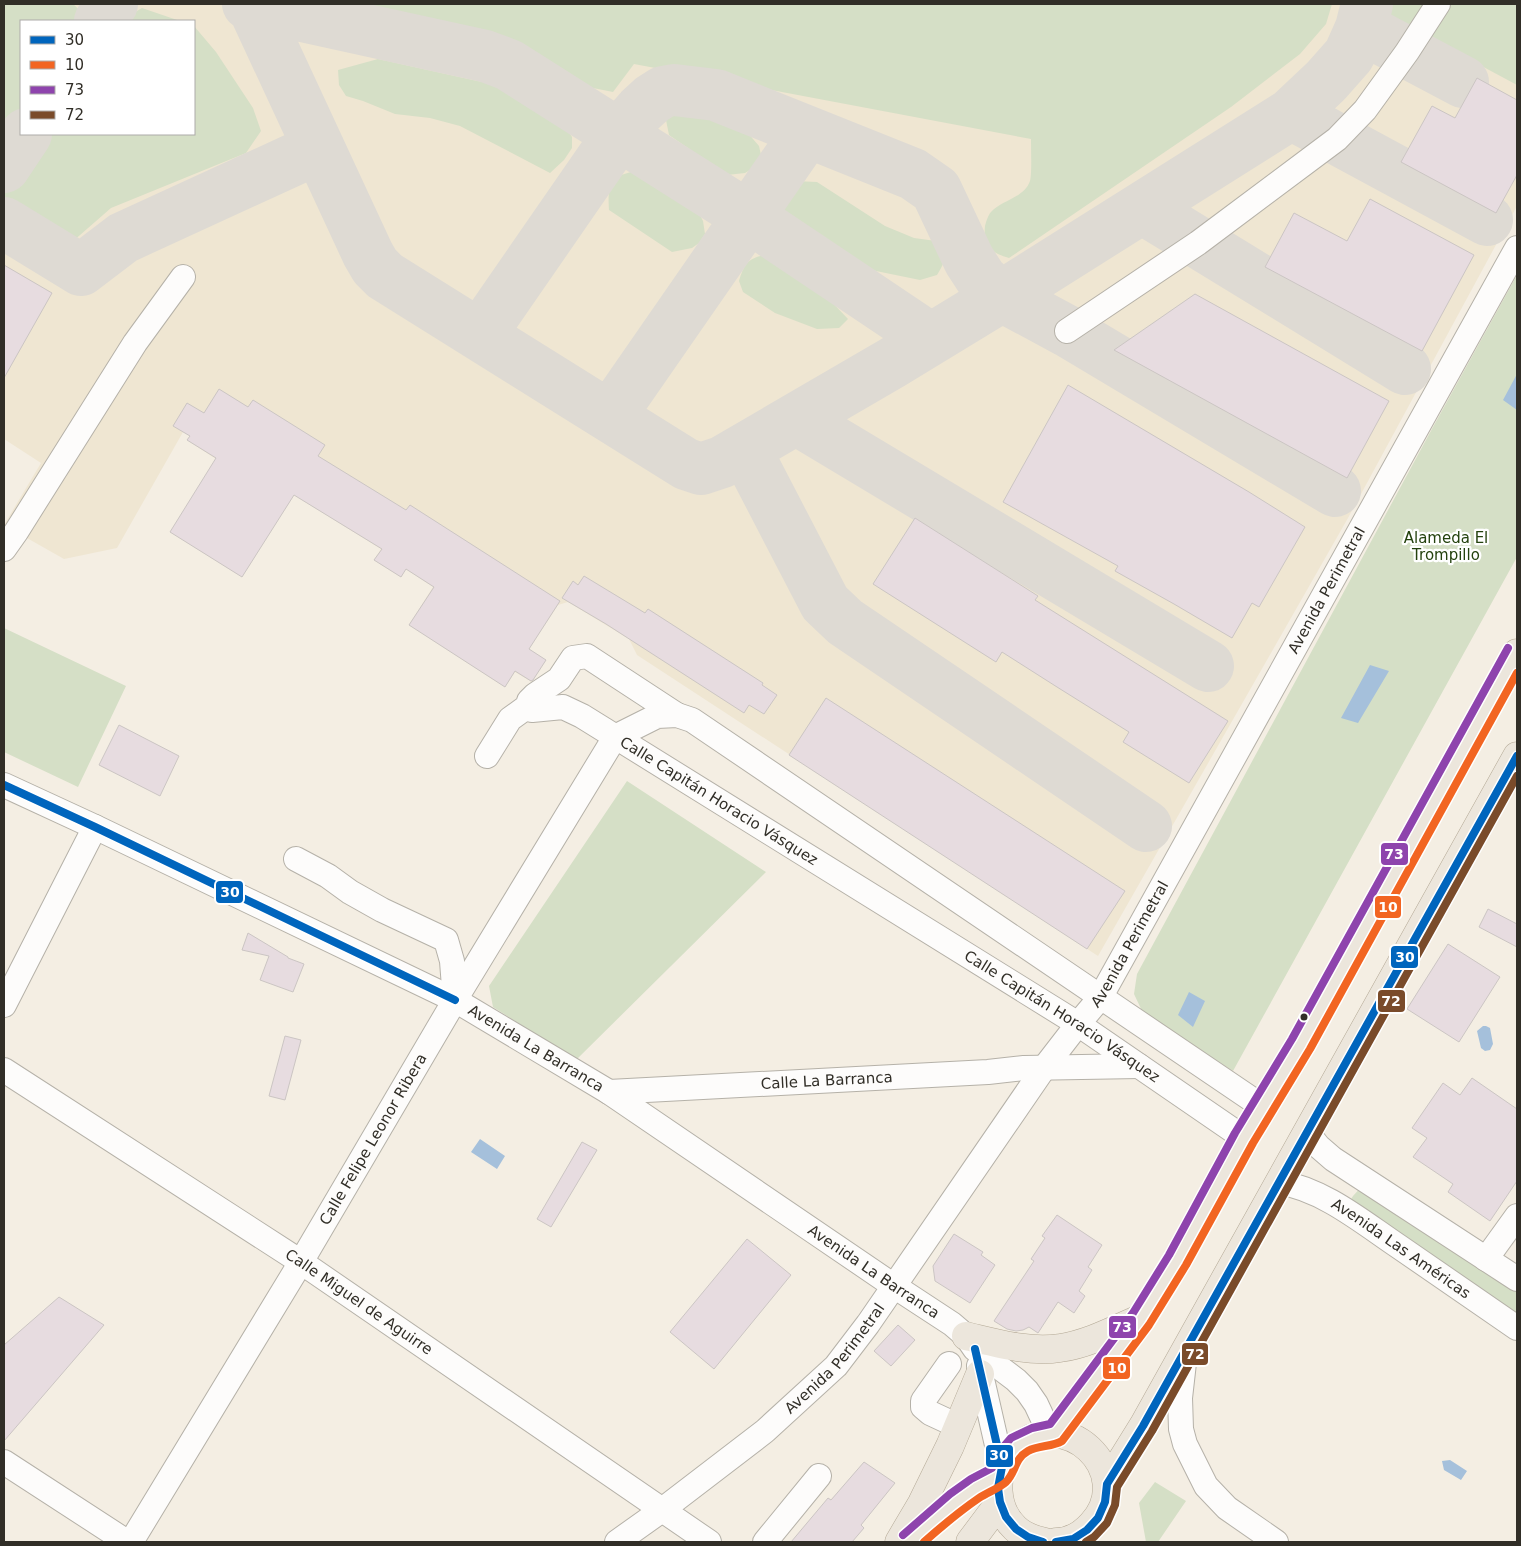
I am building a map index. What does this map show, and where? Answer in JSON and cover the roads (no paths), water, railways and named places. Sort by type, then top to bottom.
[{"type":"main road","points":[[1053,1434],[1141,1319],[1178,1260],[1244,1138],[1300,1044],[1517,653]]},
{"type":"main road","points":[[1107,1484],[1143,1426],[1517,756]]},
{"type":"main road","points":[[899,1542],[922,1503],[958,1426],[974,1353],[1007,1345],[1037,1349],[1060,1348],[1091,1340],[1141,1319]]},
{"type":"main road","points":[[1044,1542],[1028,1537],[1016,1529],[1006,1517],[1000,1502],[998,1488],[1001,1471],[1010,1454],[1022,1444],[1035,1437],[1053,1434],[1068,1436],[1080,1441],[1090,1449],[1099,1460],[1107,1484],[1102,1530],[1087,1530],[1073,1538],[1056,1542]]},
{"type":"main road","points":[[910,1542],[941,1513],[1001,1471]]},
{"type":"main road","points":[[970,1542],[1000,1502]]},
{"type":"street","points":[[1067,331],[1198,243],[1337,139],[1365,110],[1407,52],[1438,4]]},
{"type":"street","name":"Avenida Perimetral","points":[[617,1542],[662,1510],[765,1430],[836,1366],[868,1324],[1044,1068],[1100,998],[1517,248]]},
{"type":"street","points":[[4,549],[135,343],[183,277]]},
{"type":"street","points":[[487,756],[510,719],[528,706],[535,695],[559,679],[572,658],[587,656],[677,715],[692,720],[1263,1107]]},
{"type":"street","points":[[528,706],[532,710],[537,711],[563,706],[615,737]]},
{"type":"street","name":"Calle Capitán Horacio Vásquez","points":[[615,737],[657,716],[677,715]]},
{"type":"street","name":"Calle Capitán Horacio Vásquez","points":[[615,737],[1078,1024],[1244,1138]]},
{"type":"street","name":"Calle Felipe Leonor Ribera","points":[[131,1542],[301,1262],[454,1000],[615,737]]},
{"type":"street","name":"Avenida La Barranca","points":[[4,785],[454,1000],[608,1092],[952,1324],[974,1353],[1016,1380],[1027,1391],[1053,1434]]},
{"type":"street","points":[[4,1005],[95,827]]},
{"type":"street","points":[[296,859],[328,876],[350,892],[374,905],[446,940],[452,961],[454,1000]]},
{"type":"street","name":"Calle La Barranca","points":[[608,1092],[1044,1068],[1139,1066]]},
{"type":"street","name":"Calle Miguel de Aguirre","points":[[4,1070],[301,1262],[709,1542]]},
{"type":"street","points":[[1307,1132],[1318,1146],[1333,1159],[1517,1279]]},
{"type":"street","points":[[1344,1210],[1340,1194],[1344,1186],[1350,1181],[1358,1179],[1366,1181]]},
{"type":"street","name":"Avenida Las Américas","points":[[1279,1182],[1295,1184],[1314,1192],[1344,1210],[1517,1328]]},
{"type":"street","points":[[1486,1259],[1517,1216]]},
{"type":"street","points":[[1186,1348],[1180,1398],[1181,1430],[1185,1444],[1206,1486],[1227,1508],[1276,1542]]},
{"type":"street","points":[[974,1353],[1001,1471]]},
{"type":"street","points":[[949,1364],[923,1401],[923,1407],[930,1413],[958,1426]]},
{"type":"street","points":[[4,1462],[127,1542]]},
{"type":"street","points":[[765,1542],[819,1476]]},
{"type":"water","points":[[1517,374],[1517,410],[1503,400]]},
{"type":"water","points":[[1370,665],[1389,671],[1358,723],[1341,718]]},
{"type":"water","points":[[1189,992],[1205,1001],[1193,1027],[1178,1015]]},
{"type":"water","points":[[1483,1026],[1490,1028],[1493,1044],[1490,1050],[1485,1051],[1481,1048],[1477,1031]]},
{"type":"water","points":[[480,1139],[505,1156],[497,1169],[471,1152]]},
{"type":"water","points":[[1450,1460],[1467,1471],[1461,1480],[1444,1470],[1442,1461]]},
{"type":"park label","name":"Alameda El Trompillo","points":[[1446,546]]}]
